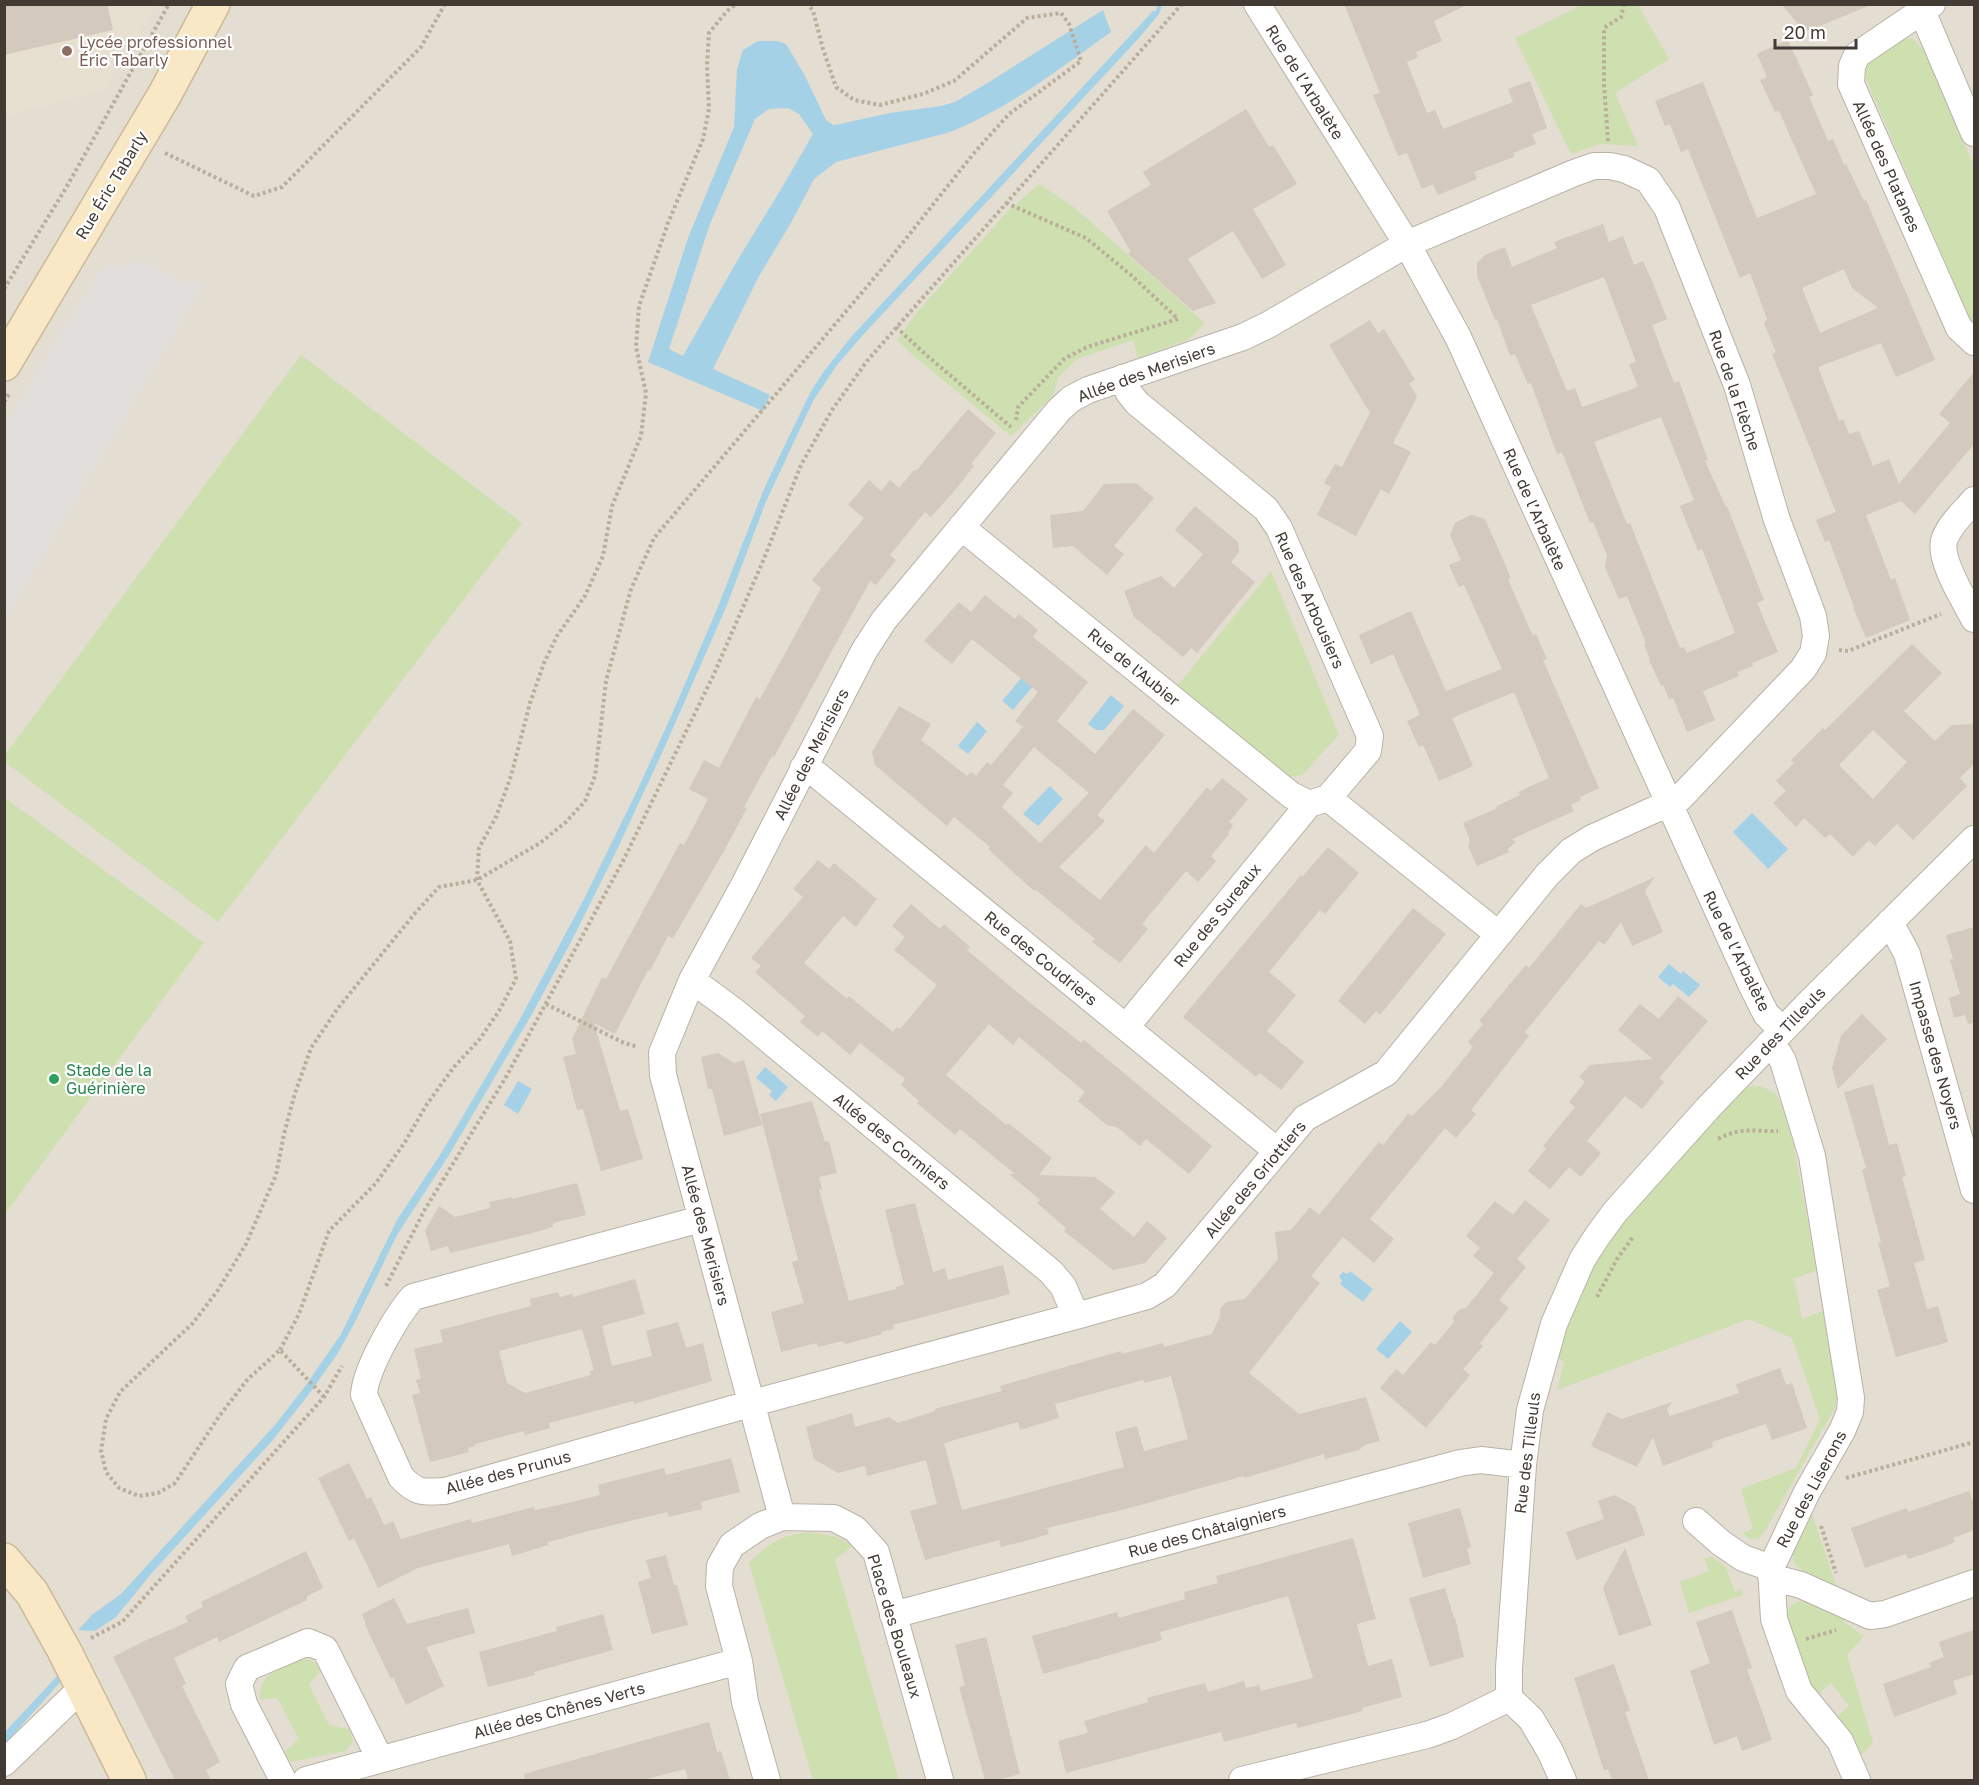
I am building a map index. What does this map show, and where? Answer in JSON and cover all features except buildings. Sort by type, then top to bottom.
[{"type":"street","name":"Rue Éric Tabarly","points":[[4,364],[165,94],[213,4]]},
{"type":"street","name":"Rue de l’Arbalète","points":[[1257,4],[1407,244],[1458,337],[1776,1037]]},
{"type":"street","name":"Allée des Platanes","points":[[1974,134],[1924,7],[1857,55],[1852,66],[1851,84],[1959,328],[1974,342]]},
{"type":"street","name":"Rue de la Flèche","points":[[1407,244],[1594,166],[1624,169],[1648,180],[1667,208],[1737,385],[1777,520],[1813,616],[1816,636],[1814,648]]},
{"type":"street","name":"Allée des Merisiers","points":[[782,1517],[663,1075],[662,1053],[692,980],[744,885],[864,651],[884,620],[1059,410],[1071,399],[1088,390],[1243,337],[1268,326],[1407,244]]},
{"type":"street","name":"Rue des Arbousiers","points":[[1122,378],[1137,403],[1266,509],[1279,528],[1370,736],[1368,751],[1319,801]]},
{"type":"street","points":[[1971,611],[1946,562],[1943,551],[1944,541],[1950,529],[1974,500]]},
{"type":"street","name":"Rue de l'Aubier","points":[[961,527],[1291,795],[1319,801]]},
{"type":"street","points":[[1669,805],[1680,798],[1803,669],[1814,648]]},
{"type":"street","name":"Rue des Coudriers","points":[[803,768],[816,774],[1277,1151]]},
{"type":"street","points":[[1319,801],[1498,934]]},
{"type":"street","name":"Rue des Sureaux","points":[[1126,1027],[1319,801]]},
{"type":"street","name":"Allée des Griottiers","points":[[753,1403],[1147,1296],[1165,1285],[1305,1118],[1386,1073],[1547,875],[1571,851],[1592,838],[1669,805]]},
{"type":"street","name":"Rue des Tilleuls","points":[[1509,1698],[1523,1465],[1530,1410],[1554,1324],[1582,1260],[1615,1212],[1776,1037],[1974,839]]},
{"type":"street","name":"Impasse des Noyers","points":[[1890,922],[1906,954],[1974,1190]]},
{"type":"street","name":"Allée des Cormiers","points":[[692,980],[734,1011],[1051,1272],[1063,1286],[1076,1316]]},
{"type":"street","name":"Rue des Liserons","points":[[1776,1037],[1779,1054],[1812,1156],[1851,1398],[1850,1412],[1842,1431],[1807,1492],[1771,1573],[1774,1619],[1799,1691],[1840,1741],[1857,1780]]},
{"type":"street","name":"Allée des Prunus","points":[[701,1219],[413,1297],[405,1306],[370,1368],[364,1384],[364,1395],[401,1477],[411,1488],[426,1492],[445,1491],[753,1403]]},
{"type":"street","name":"Rue des Châtaigniers","points":[[893,1615],[1460,1463],[1480,1460],[1523,1465]]},
{"type":"street","name":"Place des Bouleaux","points":[[767,1780],[745,1702],[739,1661],[719,1586],[720,1566],[732,1545],[760,1526],[782,1517],[834,1518],[855,1529],[876,1552],[940,1780]]},
{"type":"street","points":[[1696,1521],[1721,1543],[1743,1558],[1771,1573],[1870,1616],[1885,1614],[1974,1583]]},
{"type":"street","points":[[4,1560],[32,1593],[71,1661],[129,1780]]},
{"type":"street","points":[[283,1780],[244,1704],[239,1684],[247,1668],[308,1642],[325,1649],[380,1760]]},
{"type":"street","name":"Allée des Chênes Verts","points":[[306,1780],[739,1661]]},
{"type":"street","points":[[4,1763],[83,1688]]},
{"type":"street","points":[[1242,1780],[1427,1735],[1452,1726],[1509,1698],[1531,1719],[1542,1736],[1563,1780]]},
{"type":"path","points":[[4,289],[66,188],[169,4]]},
{"type":"path","points":[[156,149],[254,196],[282,187],[421,47],[445,4]]},
{"type":"path","points":[[736,4],[727,10],[709,33],[707,65],[709,109],[703,139],[668,223],[639,306],[636,347],[646,393],[641,436],[612,506],[603,556],[585,596],[557,636],[544,663],[530,703],[511,776],[495,817],[479,848],[477,880],[510,941],[516,979],[486,1030],[454,1067],[376,1183],[329,1231],[299,1314],[280,1350],[248,1379],[220,1415],[175,1483],[158,1493],[139,1496],[119,1488],[106,1472],[101,1451],[105,1419],[120,1392],[193,1323],[218,1290],[246,1244],[276,1175],[292,1103],[311,1048],[338,1008],[438,887],[477,880],[540,843],[566,822],[585,801],[596,776],[606,681],[631,589],[654,538],[880,270],[987,137],[1009,114],[1081,61],[1069,24],[1060,14],[1027,18],[954,81],[923,94],[880,105],[854,100],[836,87],[813,11],[808,4]]},
{"type":"path","points":[[383,1292],[424,1211],[506,1077],[624,859],[714,674],[763,561],[801,465],[838,402],[867,361],[896,327],[1182,4]]},
{"type":"path","points":[[1610,166],[1604,84],[1604,28],[1621,17],[1624,4]]},
{"type":"path","points":[[1006,203],[1086,238],[1132,276],[1178,319],[1087,347],[1064,359],[1018,407],[1017,425]]},
{"type":"path","points":[[896,327],[1017,432]]},
{"type":"path","points":[[1814,648],[1848,651],[1971,611]]},
{"type":"path","points":[[546,1005],[624,1043],[662,1053]]},
{"type":"path","points":[[1715,1140],[1748,1129],[1782,1131]]},
{"type":"path","points":[[1597,1298],[1617,1259],[1634,1235]]},
{"type":"path","points":[[280,1350],[324,1397]]},
{"type":"path","points":[[82,1642],[123,1622],[324,1397],[346,1360]]},
{"type":"path","points":[[1839,1480],[1974,1442]]},
{"type":"path","points":[[1819,1521],[1837,1576]]},
{"type":"path","points":[[1797,1642],[1840,1629]]},
{"type":"shaded area","points":[[5,5],[1974,5],[1974,1780],[5,1780]]},
{"type":"shaded area","name":"Lycée professionnel Éric Tabarly","points":[[5,5],[157,5],[103,91],[5,116]]},
{"type":"shaded area","points":[[147,261],[182,283],[204,284],[5,620],[5,425],[101,268]]},
{"type":"green space","points":[[1581,5],[1638,5],[1669,59],[1615,93],[1638,146],[1600,144],[1571,154],[1515,38]]},
{"type":"green space","points":[[1903,38],[1913,39],[1924,51],[1974,166],[1974,328],[1866,79],[1866,67]]},
{"type":"green space","points":[[1039,184],[1075,208],[1205,323],[1189,339],[1138,358],[1133,340],[1077,359],[1058,378],[1053,396],[1011,436],[897,340],[918,311],[1008,211]]},
{"type":"green space","points":[[301,355],[522,523],[218,922],[5,762],[5,755]]},
{"type":"green space","points":[[1271,571],[1339,735],[1302,775],[1288,777],[1174,690]]},
{"type":"green space","name":"Stade de la Guérinière","points":[[5,798],[204,943],[5,1214]]},
{"type":"green space","points":[[1761,1086],[1776,1094],[1793,1143],[1817,1271],[1794,1278],[1802,1319],[1823,1311],[1837,1392],[1836,1406],[1766,1529],[1759,1538],[1750,1539],[1743,1533],[1753,1529],[1741,1489],[1796,1468],[1820,1419],[1792,1338],[1749,1319],[1557,1390],[1564,1363],[1556,1355],[1563,1332],[1595,1258],[1621,1221],[1733,1099],[1742,1090]]},
{"type":"green space","points":[[1811,1511],[1837,1588],[1806,1573],[1793,1560],[1796,1542]]},
{"type":"green space","points":[[807,1532],[834,1536],[853,1545],[835,1560],[899,1780],[813,1780],[749,1563],[775,1542],[788,1536]]},
{"type":"green space","points":[[1711,1557],[1725,1566],[1735,1592],[1741,1589],[1743,1595],[1689,1613],[1680,1582],[1709,1571],[1704,1558]]},
{"type":"green space","points":[[1802,1600],[1811,1601],[1842,1616],[1845,1623],[1864,1636],[1847,1655],[1873,1743],[1859,1757],[1834,1720],[1849,1706],[1831,1683],[1815,1697],[1785,1619],[1790,1607]]},
{"type":"green space","points":[[301,1659],[312,1660],[321,1670],[309,1685],[329,1725],[350,1729],[353,1742],[345,1751],[291,1762],[284,1752],[299,1739],[277,1698],[260,1700],[260,1691],[262,1683],[272,1673]]},
{"type":"water","points":[[1157,5],[1162,5],[1159,14],[1139,38],[862,336],[837,365],[813,401],[765,504],[727,605],[615,854],[532,1014],[449,1155],[397,1235],[338,1353],[272,1441],[151,1574],[116,1617],[95,1631],[78,1630],[93,1614],[121,1594],[275,1425],[341,1334],[397,1220],[440,1155],[519,1021],[584,899],[672,714],[717,609],[764,489],[810,393],[824,371],[852,336],[1153,11],[1156,11]]},
{"type":"water","points":[[1103,10],[1111,32],[1011,101],[947,133],[836,162],[814,179],[759,276],[713,369],[770,395],[763,411],[648,362],[688,238],[734,127],[737,69],[743,50],[758,41],[777,41],[786,44],[804,74],[826,120],[833,125],[890,113],[941,106],[955,102]],"holes":[[[788,108],[799,114],[813,134],[683,356],[669,349],[710,224],[755,119],[769,109]]]},
{"type":"water","points":[[1023,676],[1034,685],[1013,710],[1002,701]]},
{"type":"water","points":[[1111,695],[1124,706],[1104,730],[1096,730],[1088,724]]},
{"type":"water","points":[[977,722],[987,731],[968,754],[958,746]]},
{"type":"water","points":[[1050,786],[1063,799],[1038,826],[1023,814]]},
{"type":"water","points":[[1752,813],[1788,849],[1768,869],[1733,832]]},
{"type":"water","points":[[1669,964],[1681,974],[1683,971],[1700,985],[1689,997],[1673,984],[1670,987],[1658,977]]},
{"type":"water","points":[[765,1067],[788,1087],[776,1101],[769,1095],[772,1091],[756,1078]]},
{"type":"water","points":[[518,1081],[532,1089],[518,1114],[504,1105]]},
{"type":"water","points":[[1350,1271],[1373,1289],[1363,1302],[1340,1284],[1342,1281],[1339,1276],[1343,1272],[1348,1274]]},
{"type":"water","points":[[1400,1321],[1412,1332],[1388,1359],[1376,1349]]},
{"type":"water","points":[[59,1674],[63,1679],[5,1744],[4,1733]]},
{"type":"place","name":"Lycée professionnel Éric Tabarly","points":[[67,51]]},
{"type":"place","name":"Stade de la Guérinière","points":[[54,1079]]}]
